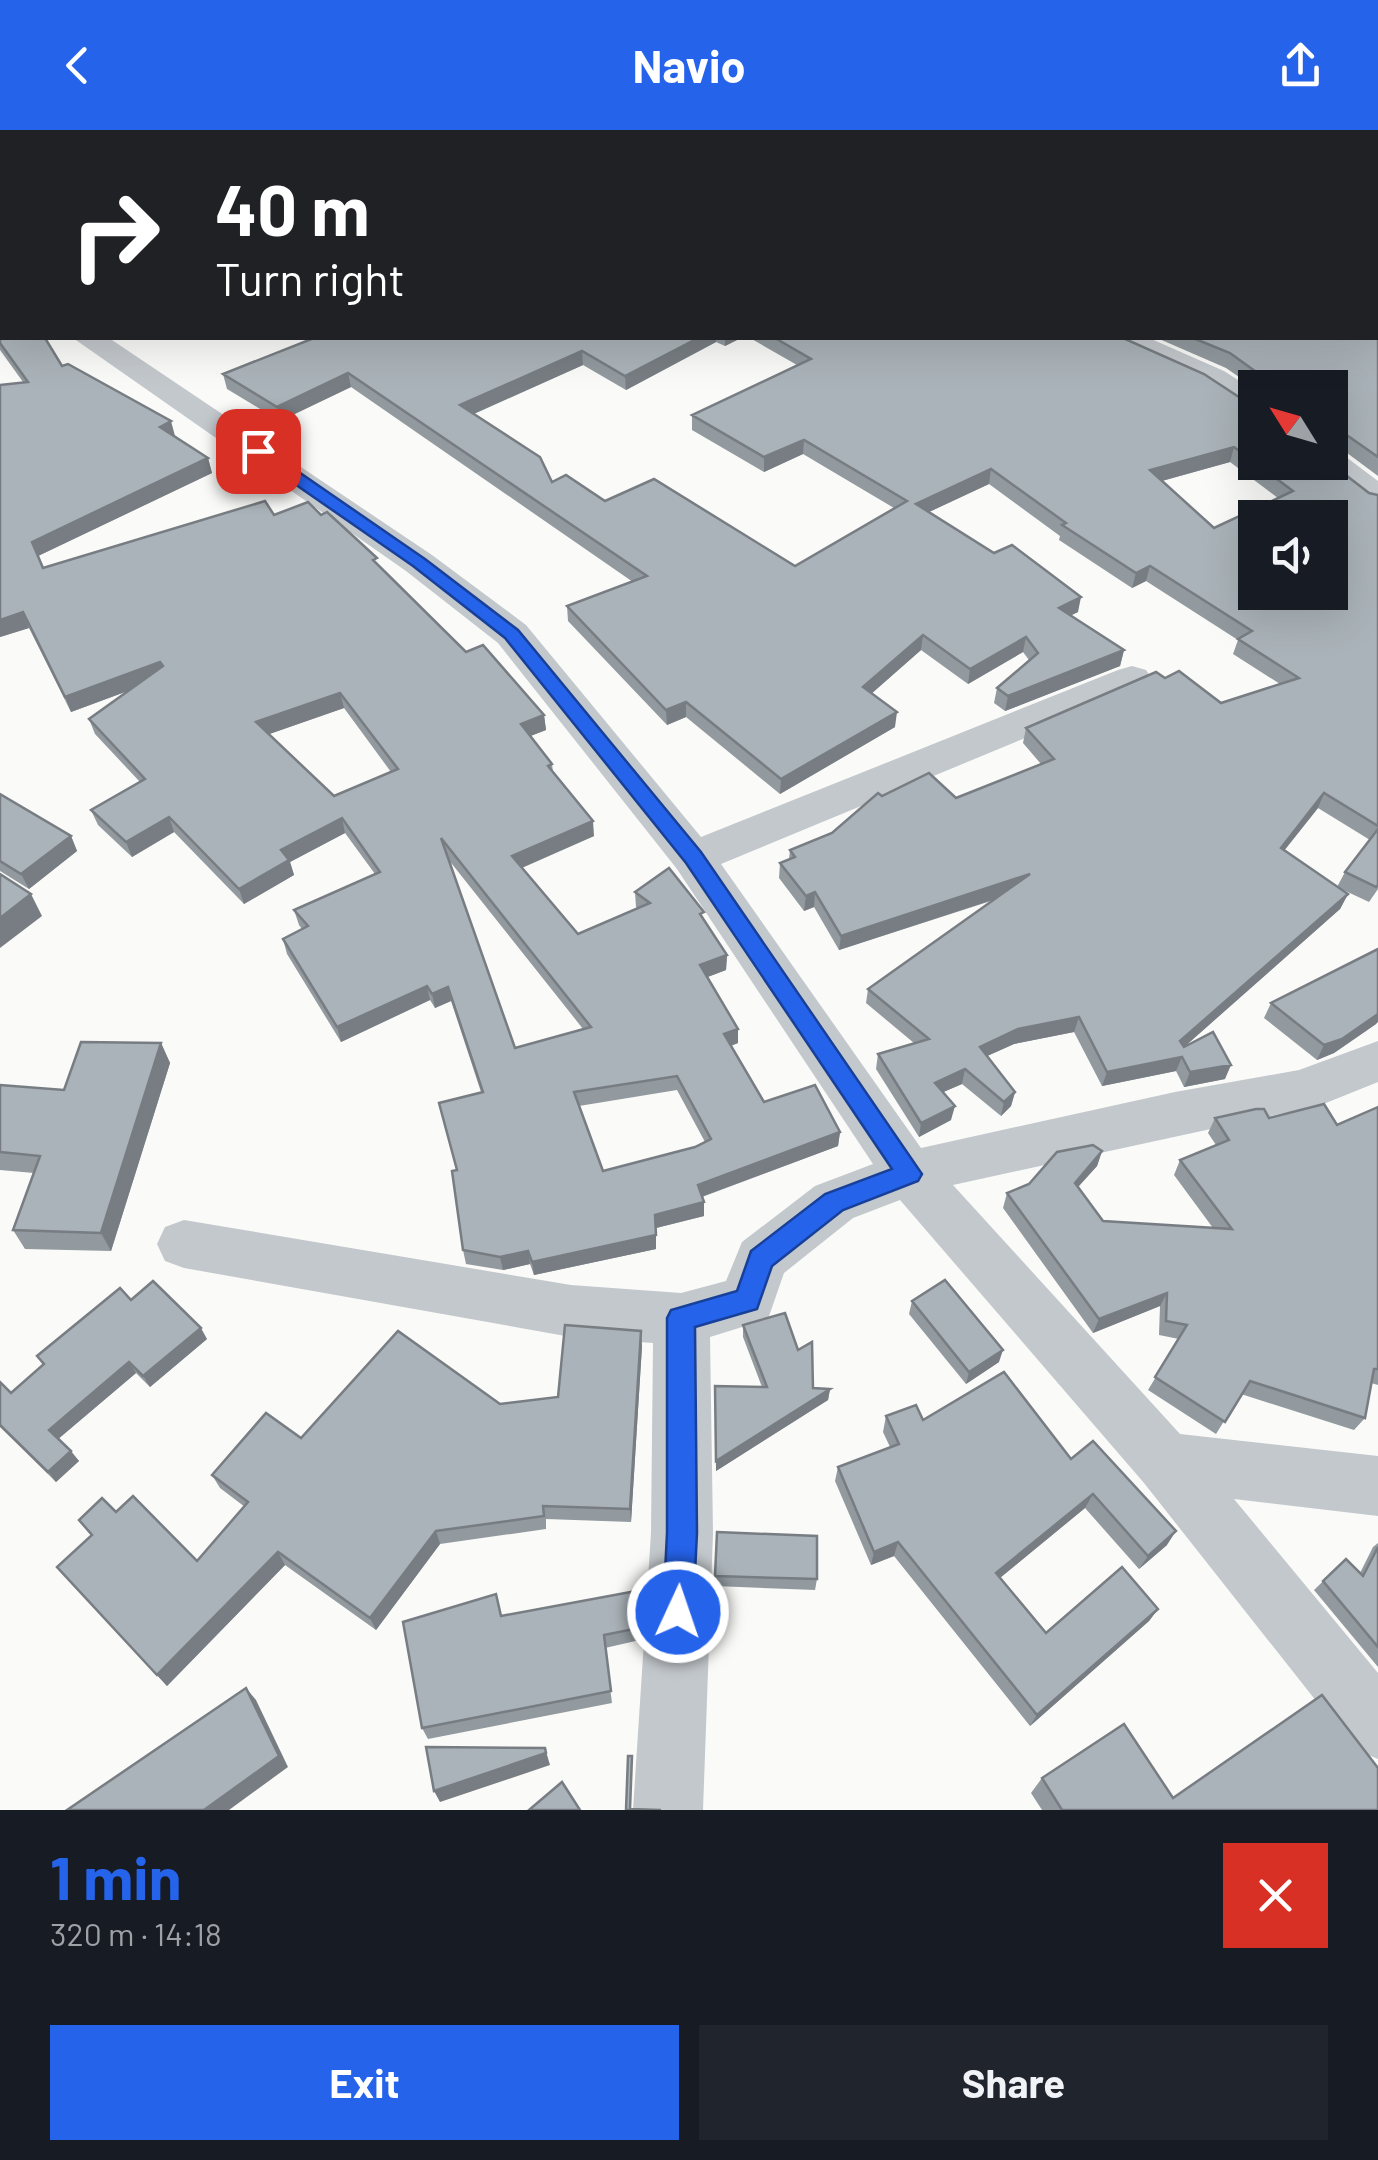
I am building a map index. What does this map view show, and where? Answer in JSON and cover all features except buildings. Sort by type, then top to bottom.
[{"type":"street","points":[[93,340],[403,552],[512,634],[693,858],[909,1174],[1165,1462],[1378,1725]]},
{"type":"street","points":[[1129,340],[1213,378],[1238,394]]},
{"type":"street","points":[[1348,474],[1378,498]]},
{"type":"street","points":[[693,858],[1132,679]]},
{"type":"street","points":[[184,1244],[571,1311],[681,1318],[748,1301],[760,1259],[834,1202],[909,1174],[1175,1113],[1302,1090],[1378,1061]]},
{"type":"street","points":[[668,1810],[682,1533],[681,1318]]},
{"type":"street","points":[[1165,1462],[1378,1486]]},
{"type":"route","points":[[258,451],[419,563],[512,634],[693,858],[909,1174],[834,1202],[760,1259],[748,1301],[681,1318],[682,1533],[678,1612]]}]
